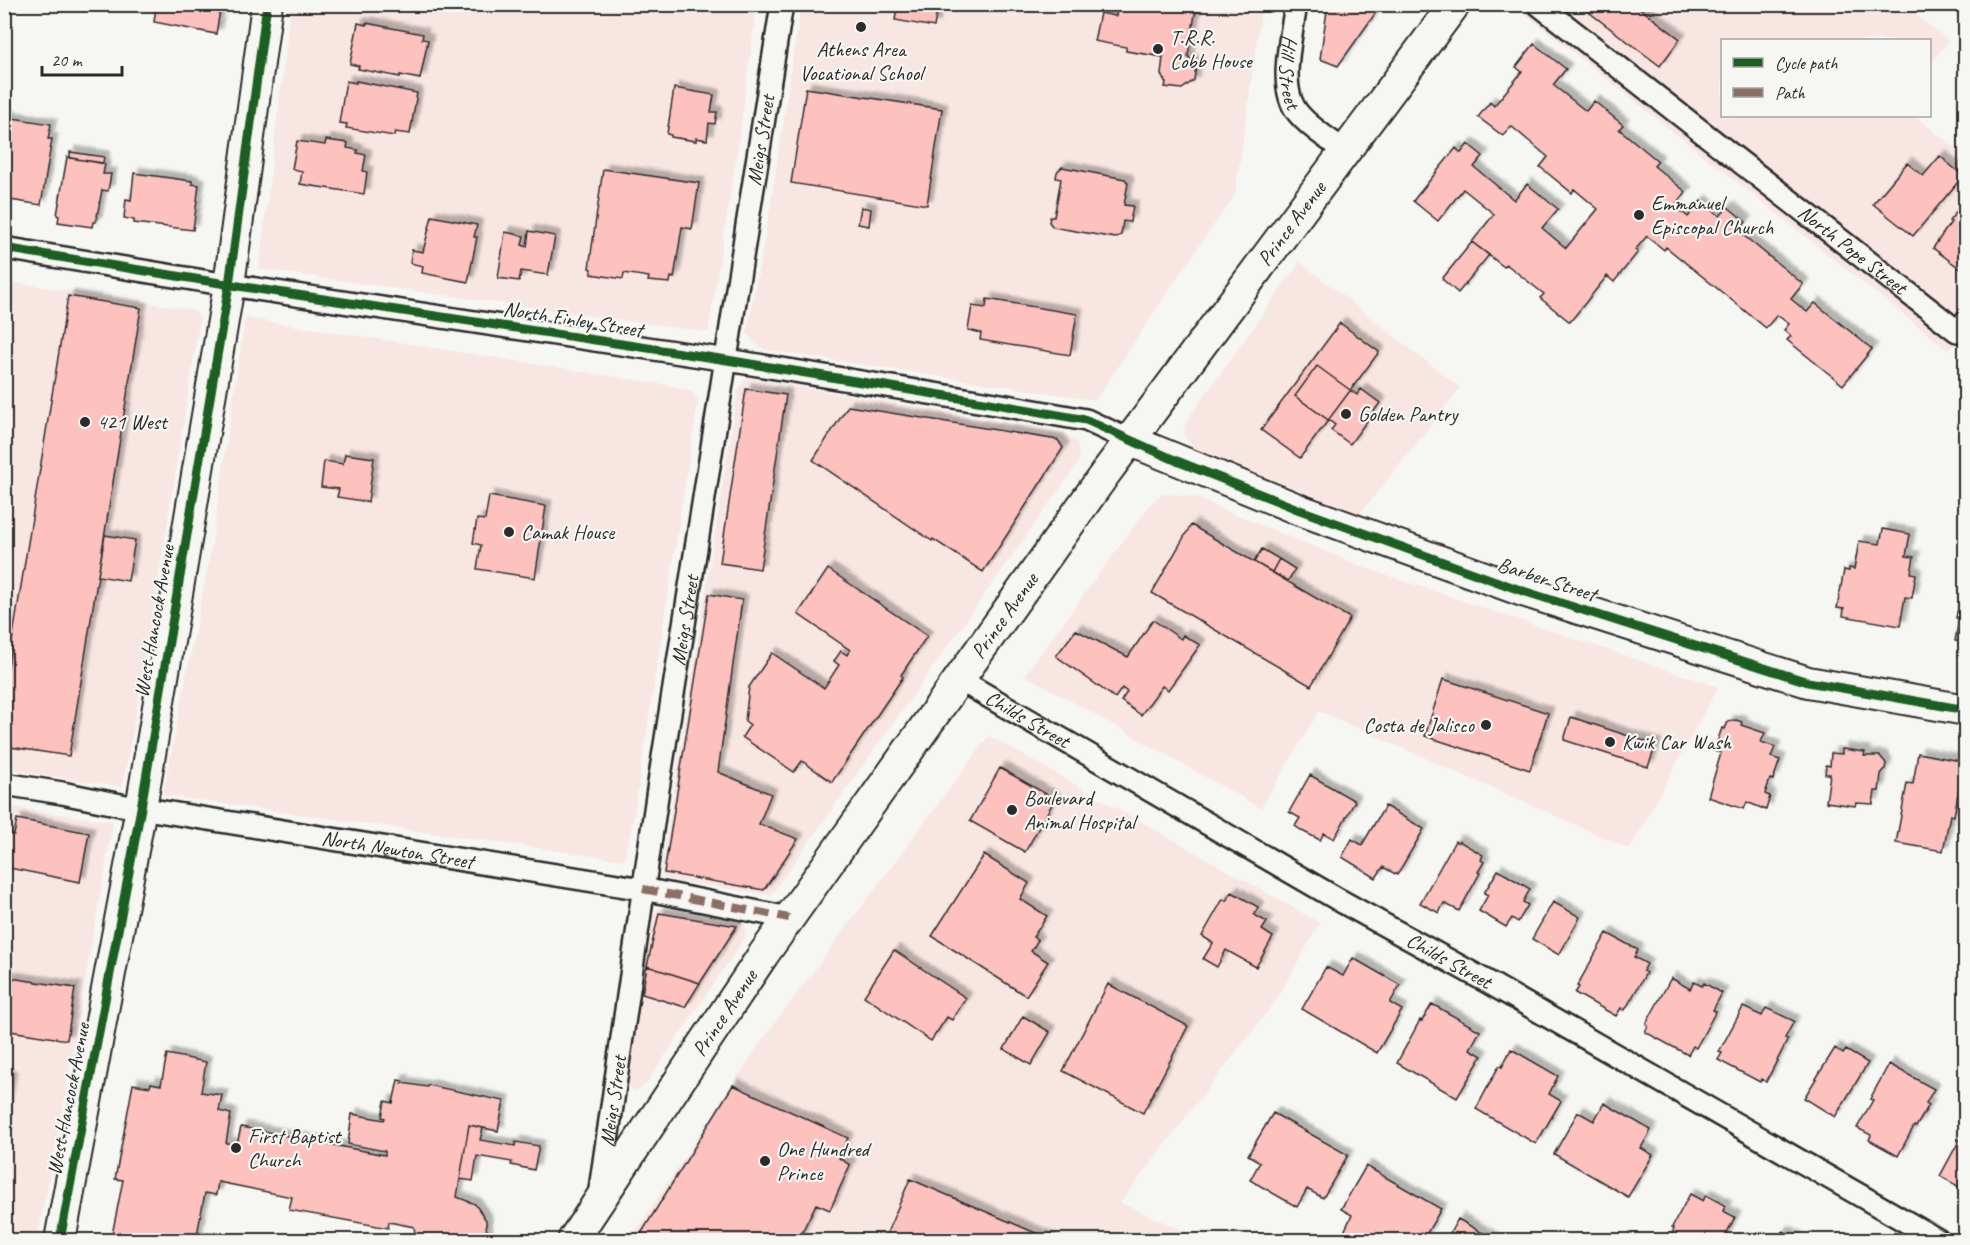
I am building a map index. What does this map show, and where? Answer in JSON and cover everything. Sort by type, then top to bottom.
[{"type":"street","name":"West Hancock Avenue","points":[[60,1240],[141,808],[229,285],[267,4]]},
{"type":"street","name":"Meigs Street","points":[[598,1202],[644,889],[782,4]]},
{"type":"street","name":"Hill Street","points":[[1296,4],[1286,80],[1288,94],[1297,112],[1344,151]]},
{"type":"street","name":"Prince Avenue","points":[[573,1240],[712,1029],[789,918],[1107,471],[1455,4]]},
{"type":"street","name":"North Pope Street","points":[[1538,4],[1957,331],[1965,322]]},
{"type":"street","name":"North Finley Street","points":[[4,248],[990,403],[1086,420],[1131,441]]},
{"type":"street","name":"Barber Street","points":[[1131,441],[1347,528],[1550,600],[1808,682],[1965,710]]},
{"type":"street","name":"Childs Street","points":[[960,680],[1339,900],[1486,981],[1938,1240]]},
{"type":"street","name":"North Newton Street","points":[[4,784],[644,889],[789,918]]},
{"type":"shaded area","points":[[291,5],[757,5],[737,153],[708,332],[259,269]]},
{"type":"shaded area","points":[[801,5],[1262,5],[1235,195],[1096,400],[767,350],[756,345],[747,333],[770,209]]},
{"type":"shaded area","points":[[1514,5],[1903,5],[1949,41],[1931,63],[1931,39],[1721,39],[1721,117],[1915,117],[1965,156],[1965,334],[1948,350]]},
{"type":"shaded area","points":[[1300,262],[1460,388],[1360,514],[1194,448],[1184,435],[1185,426],[1193,412]]},
{"type":"shaded area","points":[[4,281],[194,310],[200,318],[142,681],[122,787],[5,769]]},
{"type":"shaded area","points":[[245,318],[672,386],[689,390],[698,400],[633,819],[624,860],[163,795],[211,550]]},
{"type":"shaded area","points":[[751,378],[1065,433],[1077,443],[1079,453],[1078,463],[771,895],[670,880],[662,877],[661,871],[738,389],[746,379]]},
{"type":"shaded area","points":[[1162,494],[1191,496],[1365,568],[1718,687],[1630,849],[1319,711],[1261,808],[1025,675],[1149,506]]},
{"type":"shaded area","points":[[989,736],[1320,923],[1276,1000],[1120,1203],[1204,1240],[630,1240],[763,1039]]},
{"type":"shaded area","points":[[4,806],[113,822],[37,1240],[5,1240]]},
{"type":"shaded area","points":[[662,908],[740,921],[744,924],[746,932],[745,937],[644,1087],[635,1091],[630,1088],[627,1081],[653,915]]},
{"type":"building","points":[[160,4],[221,4],[216,34],[154,22],[156,6],[160,7]]},
{"type":"building","points":[[898,4],[938,4],[934,27],[895,20]]},
{"type":"building","name":"T.R.R. Cobb House","points":[[1118,4],[1205,4],[1195,14],[1188,56],[1196,66],[1194,80],[1182,89],[1165,87],[1166,83],[1161,75],[1163,57],[1126,51],[1126,47],[1094,41],[1100,13],[1116,16]]},
{"type":"building","points":[[1328,4],[1382,4],[1338,66],[1320,59]]},
{"type":"building","points":[[1578,4],[1634,4],[1680,39],[1660,66]]},
{"type":"building","points":[[358,23],[423,34],[422,39],[428,40],[420,79],[358,69],[359,66],[350,64]]},
{"type":"building","name":"Emmanuel Episcopal Church","points":[[1534,44],[1566,69],[1553,85],[1586,111],[1594,101],[1623,125],[1619,129],[1658,161],[1654,166],[1686,192],[1675,206],[1688,217],[1701,201],[1720,216],[1728,207],[1746,222],[1738,231],[1803,284],[1791,299],[1807,312],[1815,303],[1872,349],[1843,385],[1787,340],[1791,336],[1784,330],[1789,324],[1777,315],[1766,328],[1666,247],[1664,250],[1647,236],[1635,250],[1638,252],[1614,282],[1607,276],[1570,322],[1540,298],[1544,294],[1506,264],[1504,267],[1472,242],[1494,214],[1463,189],[1438,221],[1413,201],[1456,148],[1461,153],[1468,144],[1483,156],[1474,167],[1514,200],[1527,184],[1558,209],[1542,228],[1566,248],[1598,209],[1574,189],[1572,193],[1540,167],[1548,157],[1511,126],[1503,136],[1478,117],[1490,102],[1494,106],[1522,72],[1516,67]]},
{"type":"building","points":[[346,81],[417,93],[410,134],[395,132],[394,136],[346,128],[347,124],[339,123]]},
{"type":"building","points":[[674,88],[714,95],[711,112],[717,112],[715,124],[709,123],[707,140],[696,138],[696,141],[671,137],[667,134]]},
{"type":"building","points":[[806,88],[942,109],[927,205],[791,183]]},
{"type":"building","points":[[6,117],[51,124],[48,139],[52,139],[41,205],[4,199]]},
{"type":"building","points":[[326,140],[348,143],[347,148],[358,150],[357,153],[366,155],[363,171],[367,172],[364,194],[300,184],[302,171],[292,169],[297,141],[325,145]]},
{"type":"building","points":[[70,152],[104,157],[103,163],[70,158]]},
{"type":"building","points":[[1940,156],[1963,176],[1913,236],[1873,204],[1907,163],[1923,176]]},
{"type":"building","points":[[67,157],[105,164],[103,174],[111,174],[108,191],[102,190],[96,222],[93,222],[92,227],[58,222],[59,216],[57,215]]},
{"type":"building","points":[[1062,167],[1125,179],[1128,183],[1124,205],[1133,206],[1130,222],[1123,221],[1121,235],[1115,238],[1053,227],[1049,222],[1050,217],[1054,217],[1061,179],[1056,178],[1057,172]]},
{"type":"building","points":[[603,169],[699,183],[692,229],[682,227],[674,278],[671,277],[670,283],[648,281],[649,277],[624,273],[623,279],[591,274],[589,268]]},
{"type":"building","points":[[134,173],[192,181],[192,184],[199,185],[193,230],[134,223],[134,220],[124,218],[126,199],[131,200]]},
{"type":"building","points":[[1966,204],[1966,273],[1933,248],[1951,222],[1949,221],[1962,205],[1963,207]]},
{"type":"building","points":[[861,207],[871,209],[869,226],[858,224]]},
{"type":"building","points":[[432,216],[477,225],[474,237],[477,237],[468,282],[422,273],[423,266],[410,263],[412,250],[423,252]]},
{"type":"building","points":[[529,231],[555,236],[548,275],[521,271],[519,281],[498,278],[505,232],[524,236],[522,245],[527,247]]},
{"type":"building","points":[[1472,242],[1489,255],[1458,293],[1442,279]]},
{"type":"building","name":"421 West","points":[[68,296],[141,308],[69,756],[4,746],[4,691]]},
{"type":"building","points":[[987,299],[1077,314],[1070,355],[980,340],[981,333],[968,330],[972,306],[986,308]]},
{"type":"building","points":[[1340,323],[1379,352],[1300,458],[1261,430]]},
{"type":"building","name":"Golden Pantry","points":[[1317,366],[1357,395],[1361,389],[1380,403],[1350,444],[1331,430],[1335,425],[1295,396]]},
{"type":"building","points":[[746,389],[786,395],[760,569],[720,563]]},
{"type":"building","points":[[848,406],[1058,440],[1063,448],[983,572],[933,539],[932,541],[813,460]]},
{"type":"building","points":[[345,454],[374,458],[368,502],[337,497],[339,489],[321,487],[324,461],[343,464]]},
{"type":"building","name":"Camak House","points":[[489,496],[546,506],[535,578],[477,569],[481,545],[473,543],[477,519],[485,520]]},
{"type":"building","points":[[1191,525],[1350,618],[1311,686],[1152,593]]},
{"type":"building","points":[[1883,529],[1910,534],[1906,556],[1914,557],[1911,573],[1916,574],[1912,598],[1905,597],[1900,626],[1843,616],[1844,609],[1837,608],[1844,570],[1854,569],[1859,541],[1880,544]]},
{"type":"building","points":[[105,535],[135,540],[128,581],[98,576]]},
{"type":"building","points":[[1262,549],[1279,559],[1272,572],[1254,562]]},
{"type":"building","points":[[1279,559],[1295,569],[1288,581],[1272,572]]},
{"type":"building","points":[[828,569],[927,636],[901,675],[903,677],[832,782],[802,761],[794,772],[742,737],[750,725],[745,721],[749,687],[772,653],[824,688],[839,665],[834,661],[841,651],[847,655],[850,650],[798,614]]},
{"type":"building","points":[[1965,591],[1966,647],[1959,646],[1960,642],[1955,641],[1959,619],[1956,618],[1961,594],[1964,595]]},
{"type":"building","points":[[709,594],[742,600],[718,772],[771,794],[759,824],[798,839],[764,890],[664,873]]},
{"type":"building","points":[[1153,620],[1181,639],[1183,635],[1200,645],[1168,690],[1162,686],[1141,715],[1121,701],[1127,692],[1122,688],[1115,698],[1056,656],[1076,630],[1128,657]]},
{"type":"building","name":"Costa de Jalisco","points":[[1443,679],[1548,713],[1530,770],[1425,736]]},
{"type":"building","name":"Kwik Car Wash","points":[[1571,717],[1656,745],[1648,767],[1564,740]]},
{"type":"building","points":[[1736,720],[1742,722],[1741,725],[1765,733],[1761,742],[1775,747],[1771,757],[1780,760],[1765,794],[1770,796],[1766,810],[1747,802],[1744,809],[1708,797],[1721,753],[1714,751],[1722,728],[1725,729],[1728,722]]},
{"type":"building","points":[[1842,749],[1865,752],[1864,756],[1880,756],[1886,763],[1881,774],[1879,791],[1875,791],[1873,804],[1856,803],[1855,806],[1826,802],[1830,774],[1825,774],[1826,765],[1830,766],[1831,753],[1842,754]]},
{"type":"building","points":[[1918,753],[1960,761],[1959,770],[1962,771],[1954,816],[1950,815],[1943,851],[1896,843],[1907,783],[1913,784]]},
{"type":"building","name":"Boulevard Animal Hospital","points":[[1000,768],[1055,799],[1025,852],[970,821]]},
{"type":"building","points":[[1310,775],[1355,801],[1334,839],[1324,833],[1320,840],[1304,832],[1295,826],[1300,818],[1289,812]]},
{"type":"building","points":[[1385,806],[1424,829],[1397,875],[1383,867],[1376,878],[1342,857],[1352,839],[1362,845]]},
{"type":"building","points":[[17,819],[89,833],[80,882],[4,867],[5,834],[14,835]]},
{"type":"building","points":[[1455,841],[1483,855],[1481,860],[1484,862],[1459,911],[1444,903],[1439,913],[1420,903]]},
{"type":"building","points":[[984,855],[1029,883],[1020,899],[1047,916],[1033,937],[1038,940],[1031,951],[1048,962],[1026,996],[932,936]]},
{"type":"building","points":[[1498,870],[1530,889],[1523,902],[1528,905],[1518,922],[1512,918],[1506,927],[1479,911],[1488,895],[1484,893]]},
{"type":"building","points":[[1232,892],[1258,907],[1254,915],[1267,922],[1262,930],[1273,937],[1256,967],[1226,950],[1217,967],[1203,959],[1213,943],[1202,936],[1223,899],[1226,901]]},
{"type":"building","points":[[1553,902],[1580,917],[1559,955],[1532,939]]},
{"type":"building","points":[[659,913],[737,926],[700,983],[647,966]]},
{"type":"building","points":[[1607,933],[1638,950],[1634,957],[1647,964],[1643,971],[1646,973],[1625,1010],[1621,1008],[1616,1016],[1575,993]]},
{"type":"building","points":[[894,950],[966,998],[952,1020],[947,1017],[931,1041],[864,996]]},
{"type":"building","points":[[1353,958],[1400,985],[1390,1003],[1402,1010],[1377,1053],[1302,1009],[1326,967],[1343,976]]},
{"type":"building","points":[[647,966],[700,983],[685,1007],[642,994]]},
{"type":"building","points":[[4,977],[75,988],[67,1040],[4,1030]]},
{"type":"building","points":[[1671,978],[1690,989],[1694,982],[1702,986],[1704,983],[1722,993],[1713,1010],[1716,1011],[1696,1048],[1693,1046],[1688,1055],[1645,1032],[1648,1026],[1646,1024]]},
{"type":"building","points":[[1108,984],[1188,1026],[1143,1113],[1063,1071]]},
{"type":"building","points":[[1432,1004],[1480,1031],[1470,1049],[1482,1056],[1457,1098],[1397,1063],[1420,1020],[1422,1021]]},
{"type":"building","points":[[1743,1007],[1762,1016],[1766,1008],[1794,1021],[1785,1038],[1788,1039],[1766,1082],[1762,1079],[1760,1082],[1718,1060],[1722,1053],[1719,1052]]},
{"type":"building","points":[[1023,1016],[1050,1032],[1031,1065],[1004,1049]]},
{"type":"building","points":[[1835,1048],[1843,1054],[1846,1050],[1868,1063],[1835,1117],[1804,1098]]},
{"type":"building","points":[[1511,1049],[1558,1076],[1549,1094],[1561,1101],[1536,1144],[1476,1109]]},
{"type":"building","name":"First Baptist Church","points":[[167,1054],[206,1062],[201,1092],[222,1095],[219,1111],[231,1114],[226,1143],[237,1145],[241,1127],[385,1155],[385,1151],[348,1144],[352,1114],[384,1120],[385,1118],[382,1117],[385,1101],[393,1103],[398,1080],[403,1081],[402,1083],[427,1087],[428,1085],[504,1101],[498,1131],[469,1125],[457,1197],[475,1204],[486,1220],[487,1240],[416,1240],[414,1227],[389,1222],[388,1228],[289,1210],[292,1197],[218,1182],[216,1195],[205,1193],[196,1240],[111,1240],[123,1180],[115,1179],[133,1084],[150,1087],[151,1083],[161,1085]]},
{"type":"building","points":[[1889,1064],[1934,1089],[1926,1103],[1929,1105],[1916,1127],[1914,1126],[1898,1156],[1869,1140],[1871,1135],[1857,1128]]},
{"type":"building","points":[[4,1075],[11,1077],[4,1116]]},
{"type":"building","name":"One Hundred Prince","points":[[733,1085],[848,1138],[839,1158],[850,1165],[830,1210],[816,1204],[798,1240],[637,1240]]},
{"type":"building","points":[[1604,1103],[1651,1130],[1641,1148],[1653,1155],[1628,1197],[1554,1154],[1578,1112],[1594,1121]]},
{"type":"building","points":[[1273,1113],[1348,1155],[1323,1198],[1307,1189],[1297,1207],[1250,1180],[1260,1162],[1248,1155]]},
{"type":"building","points":[[469,1125],[483,1128],[480,1140],[515,1146],[516,1142],[539,1146],[534,1170],[511,1165],[512,1162],[477,1156],[473,1181],[460,1179]]},
{"type":"building","points":[[1966,1128],[1966,1191],[1940,1176]]},
{"type":"building","points":[[1366,1166],[1441,1209],[1423,1240],[1356,1240],[1343,1234],[1352,1215],[1341,1209]]},
{"type":"building","points":[[910,1179],[1052,1240],[884,1240]]},
{"type":"building","points":[[1690,1194],[1703,1201],[1706,1195],[1726,1206],[1723,1211],[1735,1217],[1723,1240],[1666,1240],[1670,1238],[1674,1229],[1672,1227]]},
{"type":"building","points":[[1458,1219],[1495,1240],[1446,1240]]},
{"type":"building","points":[[1783,1231],[1800,1240],[1778,1240]]},
{"type":"marked path","points":[[643,889],[789,918]]},
{"type":"cycle path","points":[[60,1240],[141,808],[229,285],[267,4]]},
{"type":"cycle path","points":[[4,248],[727,360],[1086,420],[1177,461],[1300,510],[1520,590],[1808,682],[1966,710]]},
{"type":"place","name":"Athens Area Vocational School","points":[[861,27]]},
{"type":"place","name":"T.R.R. Cobb House","points":[[1158,49]]},
{"type":"place","name":"Emmanuel Episcopal Church","points":[[1639,215]]},
{"type":"place","name":"Golden Pantry","points":[[1346,414]]},
{"type":"place","name":"421 West","points":[[85,422]]},
{"type":"place","name":"Camak House","points":[[509,532]]},
{"type":"place","name":"Costa de Jalisco","points":[[1486,725]]},
{"type":"place","name":"Kwik Car Wash","points":[[1610,742]]},
{"type":"place","name":"Boulevard Animal Hospital","points":[[1012,810]]},
{"type":"place","name":"First Baptist Church","points":[[236,1148]]},
{"type":"place","name":"One Hundred Prince","points":[[765,1161]]}]
